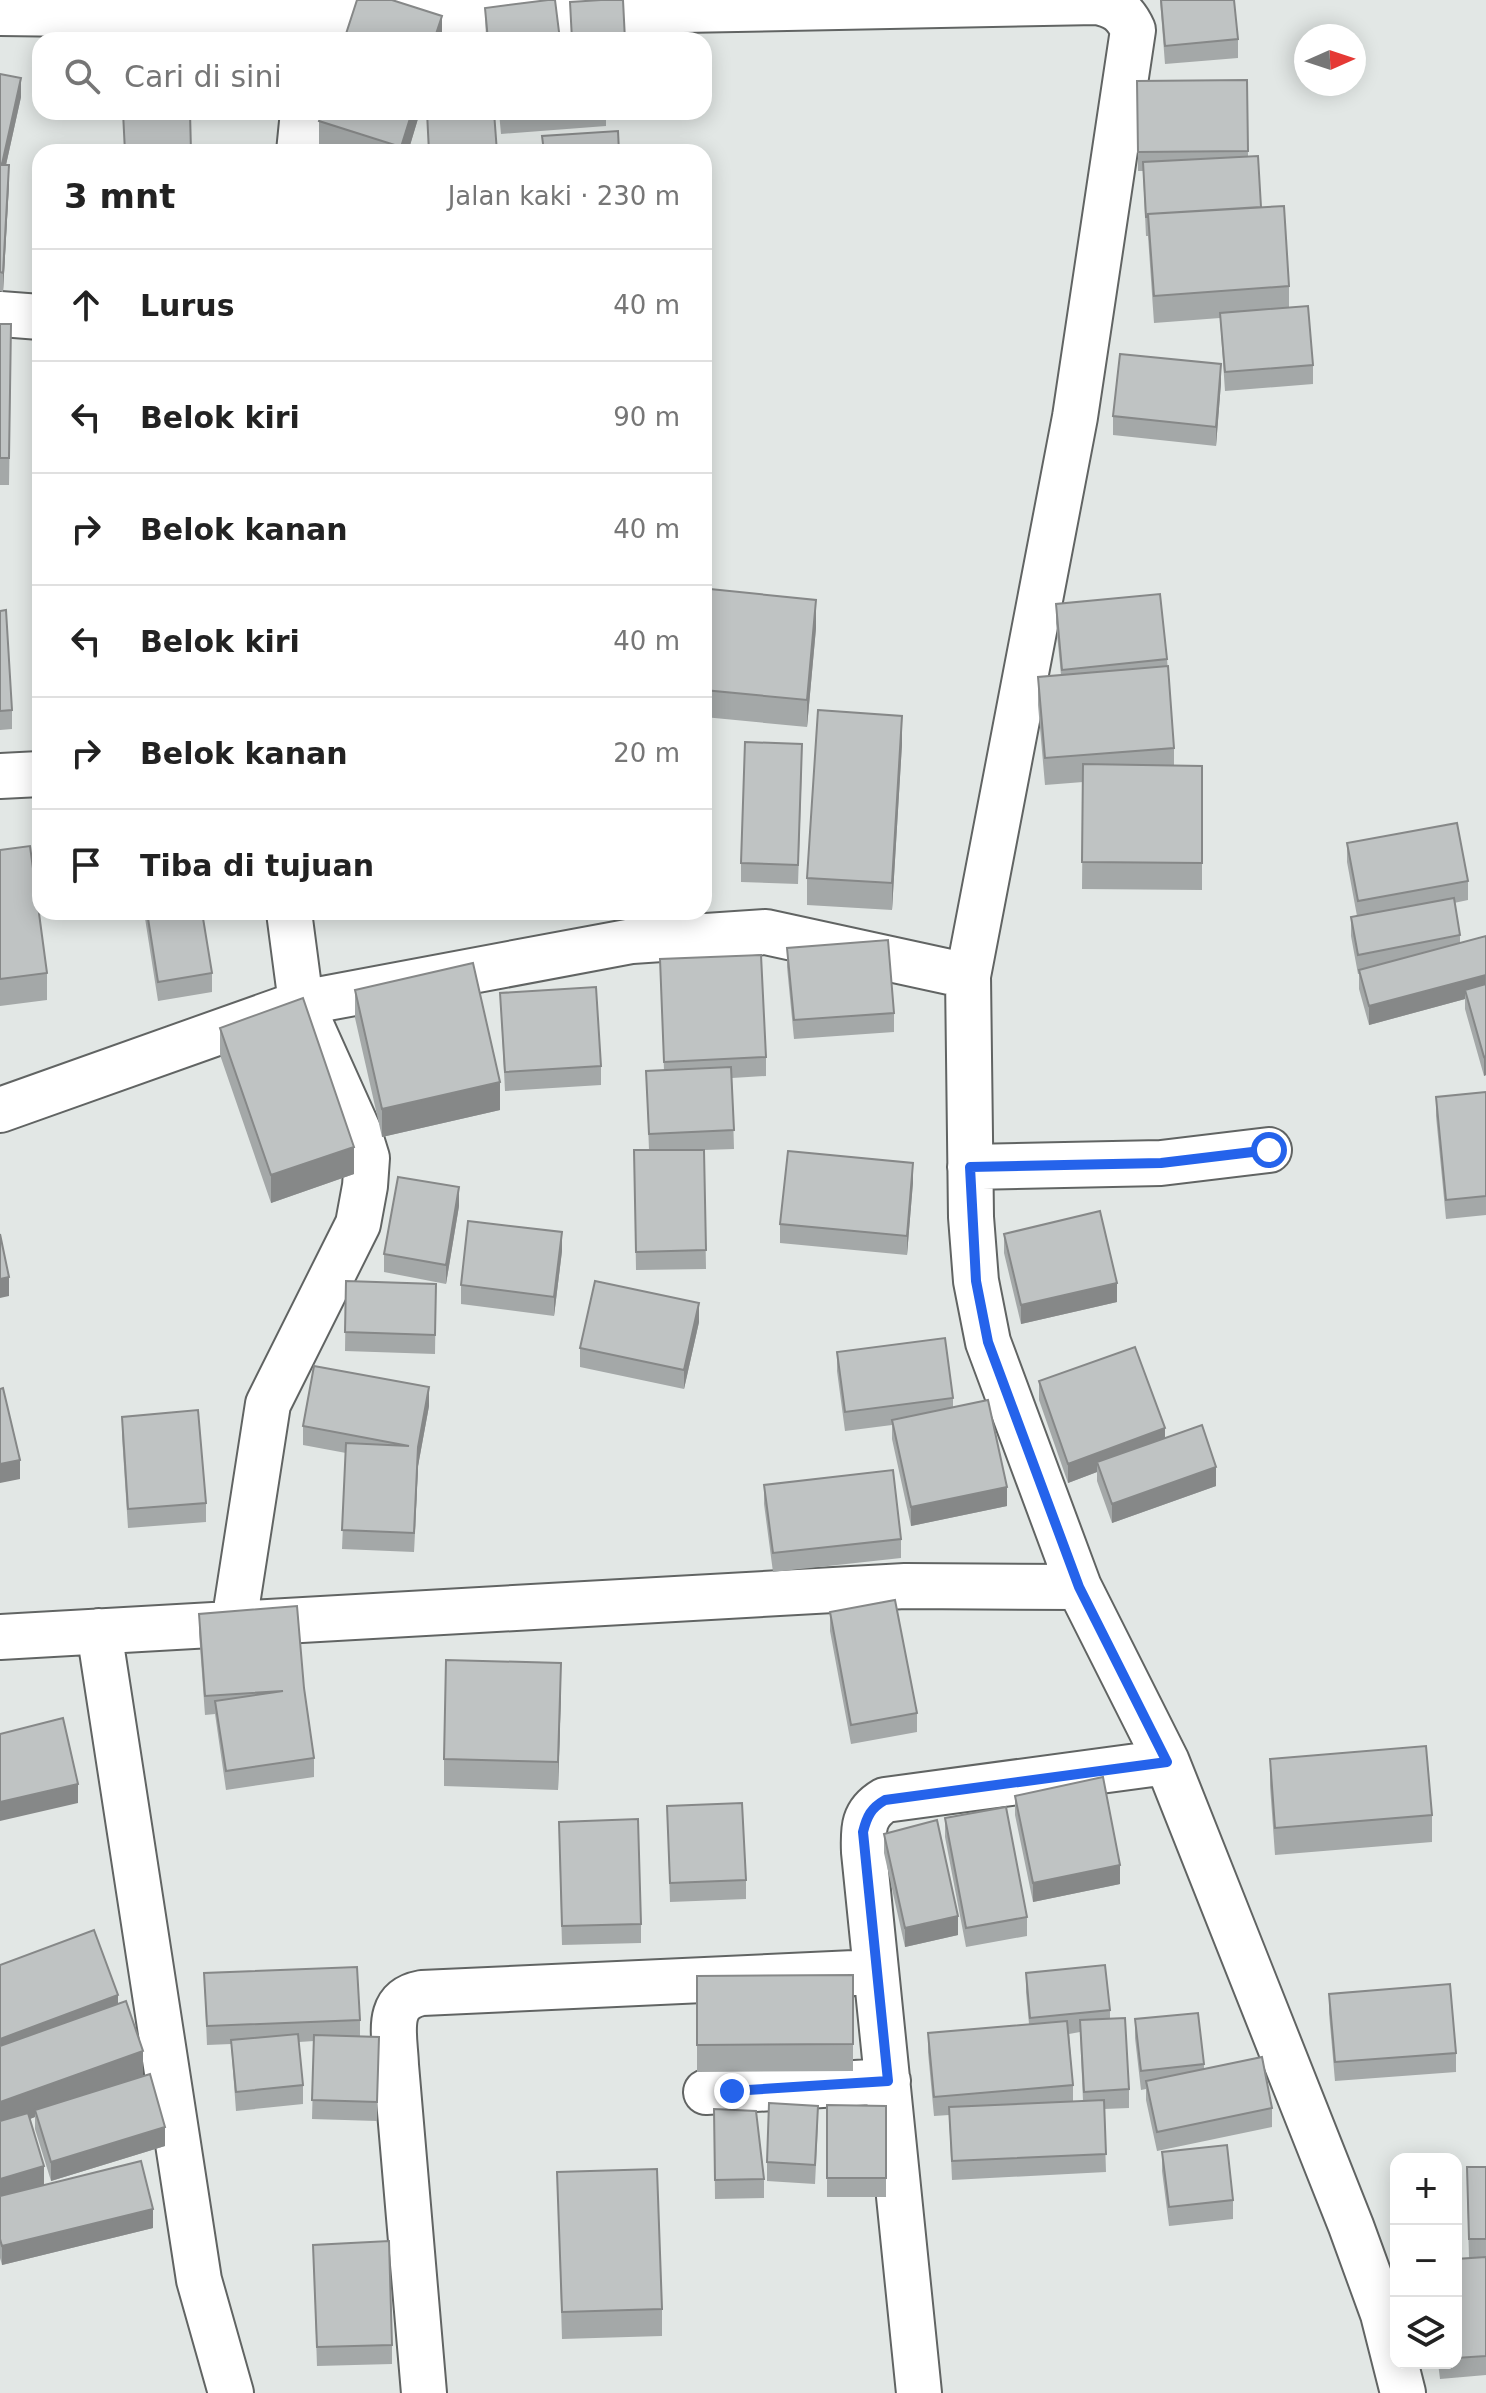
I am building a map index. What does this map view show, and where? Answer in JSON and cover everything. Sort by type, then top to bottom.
[{"type":"street","points":[[0,13],[312,29],[1097,2],[1114,6],[1126,15],[1133,30],[1075,417],[968,976],[970,1167],[976,1281],[988,1342],[1079,1587],[1167,1762],[1372,2284],[1403,2393]]},
{"type":"street","points":[[300,144],[302,120]]},
{"type":"street","points":[[0,314],[32,316]]},
{"type":"street","points":[[0,776],[32,774]]},
{"type":"street","points":[[234,1623],[268,1404],[358,1224],[365,1186],[367,1158],[359,1132],[301,1003],[290,920]]},
{"type":"street","points":[[0,1110],[301,1003],[632,941],[766,932],[968,976]]},
{"type":"street","points":[[970,1167],[1161,1163],[1269,1150]]},
{"type":"street","points":[[0,1637],[905,1586],[1079,1587]]},
{"type":"street","points":[[99,1631],[199,2280],[231,2393]]},
{"type":"street","points":[[919,2393],[863,1832],[867,1817],[873,1807],[885,1800],[1167,1762]]},
{"type":"street","points":[[424,2393],[396,2065],[395,2021],[400,2003],[411,1995],[422,1993],[876,1972]]},
{"type":"street","points":[[706,2092],[888,2081]]},
{"type":"building","points":[[357,0],[392,0],[442,16],[437,32],[347,32]]},
{"type":"building","points":[[555,0],[559,32],[487,32],[485,8]]},
{"type":"building","points":[[623,0],[625,32],[572,32],[570,2]]},
{"type":"building","points":[[1161,0],[1234,0],[1238,39],[1165,46]]},
{"type":"building","points":[[0,74],[21,78],[2,164],[0,163]]},
{"type":"building","points":[[1247,80],[1248,151],[1138,152],[1137,81]]},
{"type":"building","points":[[123,120],[190,120],[191,144],[125,144]]},
{"type":"building","points":[[409,120],[402,144],[392,144],[319,121]]},
{"type":"building","points":[[427,120],[495,120],[496,144],[429,144]]},
{"type":"building","points":[[618,131],[619,144],[543,144],[542,136]]},
{"type":"building","points":[[1258,156],[1261,207],[1148,214],[1146,217],[1143,162]]},
{"type":"building","points":[[0,165],[9,165],[3,273],[0,272]]},
{"type":"building","points":[[1284,206],[1289,286],[1154,296],[1148,214]]},
{"type":"building","points":[[1308,306],[1313,365],[1225,372],[1220,313]]},
{"type":"building","points":[[0,324],[11,324],[9,458],[0,458]]},
{"type":"building","points":[[1120,354],[1221,364],[1216,427],[1113,416]]},
{"type":"building","points":[[712,589],[816,600],[807,700],[712,691]]},
{"type":"building","points":[[1160,594],[1167,659],[1062,670],[1056,604]]},
{"type":"building","points":[[6,610],[12,710],[0,711],[0,611]]},
{"type":"building","points":[[1168,666],[1174,748],[1045,758],[1038,677]]},
{"type":"building","points":[[818,710],[902,716],[892,883],[807,878]]},
{"type":"building","points":[[745,742],[802,744],[798,865],[741,863]]},
{"type":"building","points":[[1083,764],[1202,766],[1202,863],[1082,862]]},
{"type":"building","points":[[1457,823],[1468,881],[1358,901],[1347,843]]},
{"type":"building","points":[[30,846],[32,920],[40,920],[47,973],[0,979],[0,850]]},
{"type":"building","points":[[1454,898],[1460,935],[1358,955],[1351,917]]},
{"type":"building","points":[[148,920],[203,920],[212,973],[158,982]]},
{"type":"building","points":[[1486,936],[1486,975],[1369,1006],[1359,970]]},
{"type":"building","points":[[888,940],[894,1013],[794,1020],[787,948]]},
{"type":"building","points":[[761,955],[766,1057],[664,1062],[660,959]]},
{"type":"building","points":[[473,963],[500,1082],[382,1109],[355,990]]},
{"type":"building","points":[[1486,984],[1486,1056],[1484,1057],[1465,990]]},
{"type":"building","points":[[596,987],[601,1066],[505,1072],[500,993]]},
{"type":"building","points":[[303,998],[354,1147],[271,1175],[220,1028]]},
{"type":"building","points":[[731,1067],[734,1130],[649,1134],[646,1071]]},
{"type":"building","points":[[1486,1092],[1486,1196],[1446,1200],[1436,1097]]},
{"type":"building","points":[[634,1150],[704,1150],[706,1250],[636,1252]]},
{"type":"building","points":[[788,1151],[913,1163],[907,1236],[780,1224]]},
{"type":"building","points":[[398,1177],[459,1187],[446,1265],[384,1254]]},
{"type":"building","points":[[1100,1211],[1117,1283],[1021,1305],[1004,1234]]},
{"type":"building","points":[[468,1221],[562,1232],[554,1297],[461,1285]]},
{"type":"building","points":[[0,1234],[9,1277],[0,1279]]},
{"type":"building","points":[[346,1281],[436,1284],[435,1335],[345,1332]]},
{"type":"building","points":[[595,1281],[699,1303],[684,1370],[580,1348]]},
{"type":"building","points":[[945,1338],[953,1398],[845,1412],[837,1352]]},
{"type":"building","points":[[1135,1347],[1165,1428],[1068,1464],[1039,1381]]},
{"type":"building","points":[[314,1366],[429,1387],[418,1447],[414,1533],[342,1530],[346,1443],[409,1446],[303,1426]]},
{"type":"building","points":[[3,1388],[20,1460],[0,1464],[0,1389]]},
{"type":"building","points":[[988,1400],[1007,1487],[911,1507],[892,1420]]},
{"type":"building","points":[[198,1410],[206,1503],[128,1509],[122,1417]]},
{"type":"building","points":[[1202,1425],[1216,1467],[1112,1504],[1097,1462]]},
{"type":"building","points":[[893,1470],[901,1539],[773,1553],[764,1485]]},
{"type":"building","points":[[895,1600],[917,1713],[851,1725],[830,1612]]},
{"type":"building","points":[[297,1606],[314,1758],[226,1771],[215,1701],[283,1691],[205,1696],[199,1614]]},
{"type":"building","points":[[446,1660],[561,1663],[558,1762],[444,1759]]},
{"type":"building","points":[[63,1718],[78,1784],[0,1802],[0,1734]]},
{"type":"building","points":[[1426,1746],[1432,1815],[1275,1828],[1270,1759]]},
{"type":"building","points":[[1103,1777],[1120,1865],[1033,1883],[1015,1796]]},
{"type":"building","points":[[742,1803],[746,1880],[670,1883],[667,1806]]},
{"type":"building","points":[[1006,1807],[1027,1917],[966,1928],[945,1818]]},
{"type":"building","points":[[638,1819],[641,1924],[562,1926],[559,1822]]},
{"type":"building","points":[[937,1820],[958,1916],[905,1928],[884,1834]]},
{"type":"building","points":[[94,1930],[118,1995],[0,2039],[0,1965]]},
{"type":"building","points":[[1105,1965],[1110,2010],[1030,2018],[1026,1973]]},
{"type":"building","points":[[357,1967],[360,2020],[207,2026],[204,1973]]},
{"type":"building","points":[[853,1975],[853,2044],[697,2045],[697,1976]]},
{"type":"building","points":[[1450,1984],[1456,2053],[1335,2062],[1329,1994]]},
{"type":"building","points":[[126,2001],[143,2051],[0,2102],[0,2046]]},
{"type":"building","points":[[1198,2013],[1204,2064],[1141,2071],[1135,2019]]},
{"type":"building","points":[[1125,2018],[1129,2089],[1084,2092],[1080,2020]]},
{"type":"building","points":[[1067,2021],[1073,2085],[934,2097],[928,2033]]},
{"type":"building","points":[[298,2034],[303,2085],[236,2092],[231,2040]]},
{"type":"building","points":[[314,2035],[379,2037],[377,2102],[312,2100]]},
{"type":"building","points":[[1262,2057],[1272,2108],[1157,2132],[1146,2081]]},
{"type":"building","points":[[150,2074],[165,2127],[51,2162],[35,2110]]},
{"type":"building","points":[[1104,2100],[1106,2154],[952,2161],[949,2107]]},
{"type":"building","points":[[769,2103],[818,2106],[815,2165],[767,2162]]},
{"type":"building","points":[[827,2105],[886,2106],[886,2178],[827,2178]]},
{"type":"building","points":[[714,2109],[756,2111],[764,2179],[715,2180]]},
{"type":"building","points":[[28,2113],[44,2166],[0,2179],[0,2121]]},
{"type":"building","points":[[1227,2145],[1233,2200],[1169,2207],[1162,2152]]},
{"type":"building","points":[[141,2161],[153,2209],[2,2246],[0,2196]]},
{"type":"building","points":[[1467,2167],[1486,2167],[1486,2239],[1469,2239]]},
{"type":"building","points":[[657,2169],[662,2309],[562,2312],[557,2172]]},
{"type":"building","points":[[389,2241],[392,2345],[317,2347],[313,2245]]},
{"type":"building","points":[[1486,2257],[1486,2356],[1462,2358],[1462,2259]]},
{"type":"route","points":[[732,2091],[888,2081],[864,1852],[863,1832],[873,1807],[885,1800],[1167,1762],[1079,1587],[988,1342],[976,1281],[970,1167],[1161,1163],[1269,1150]]}]
